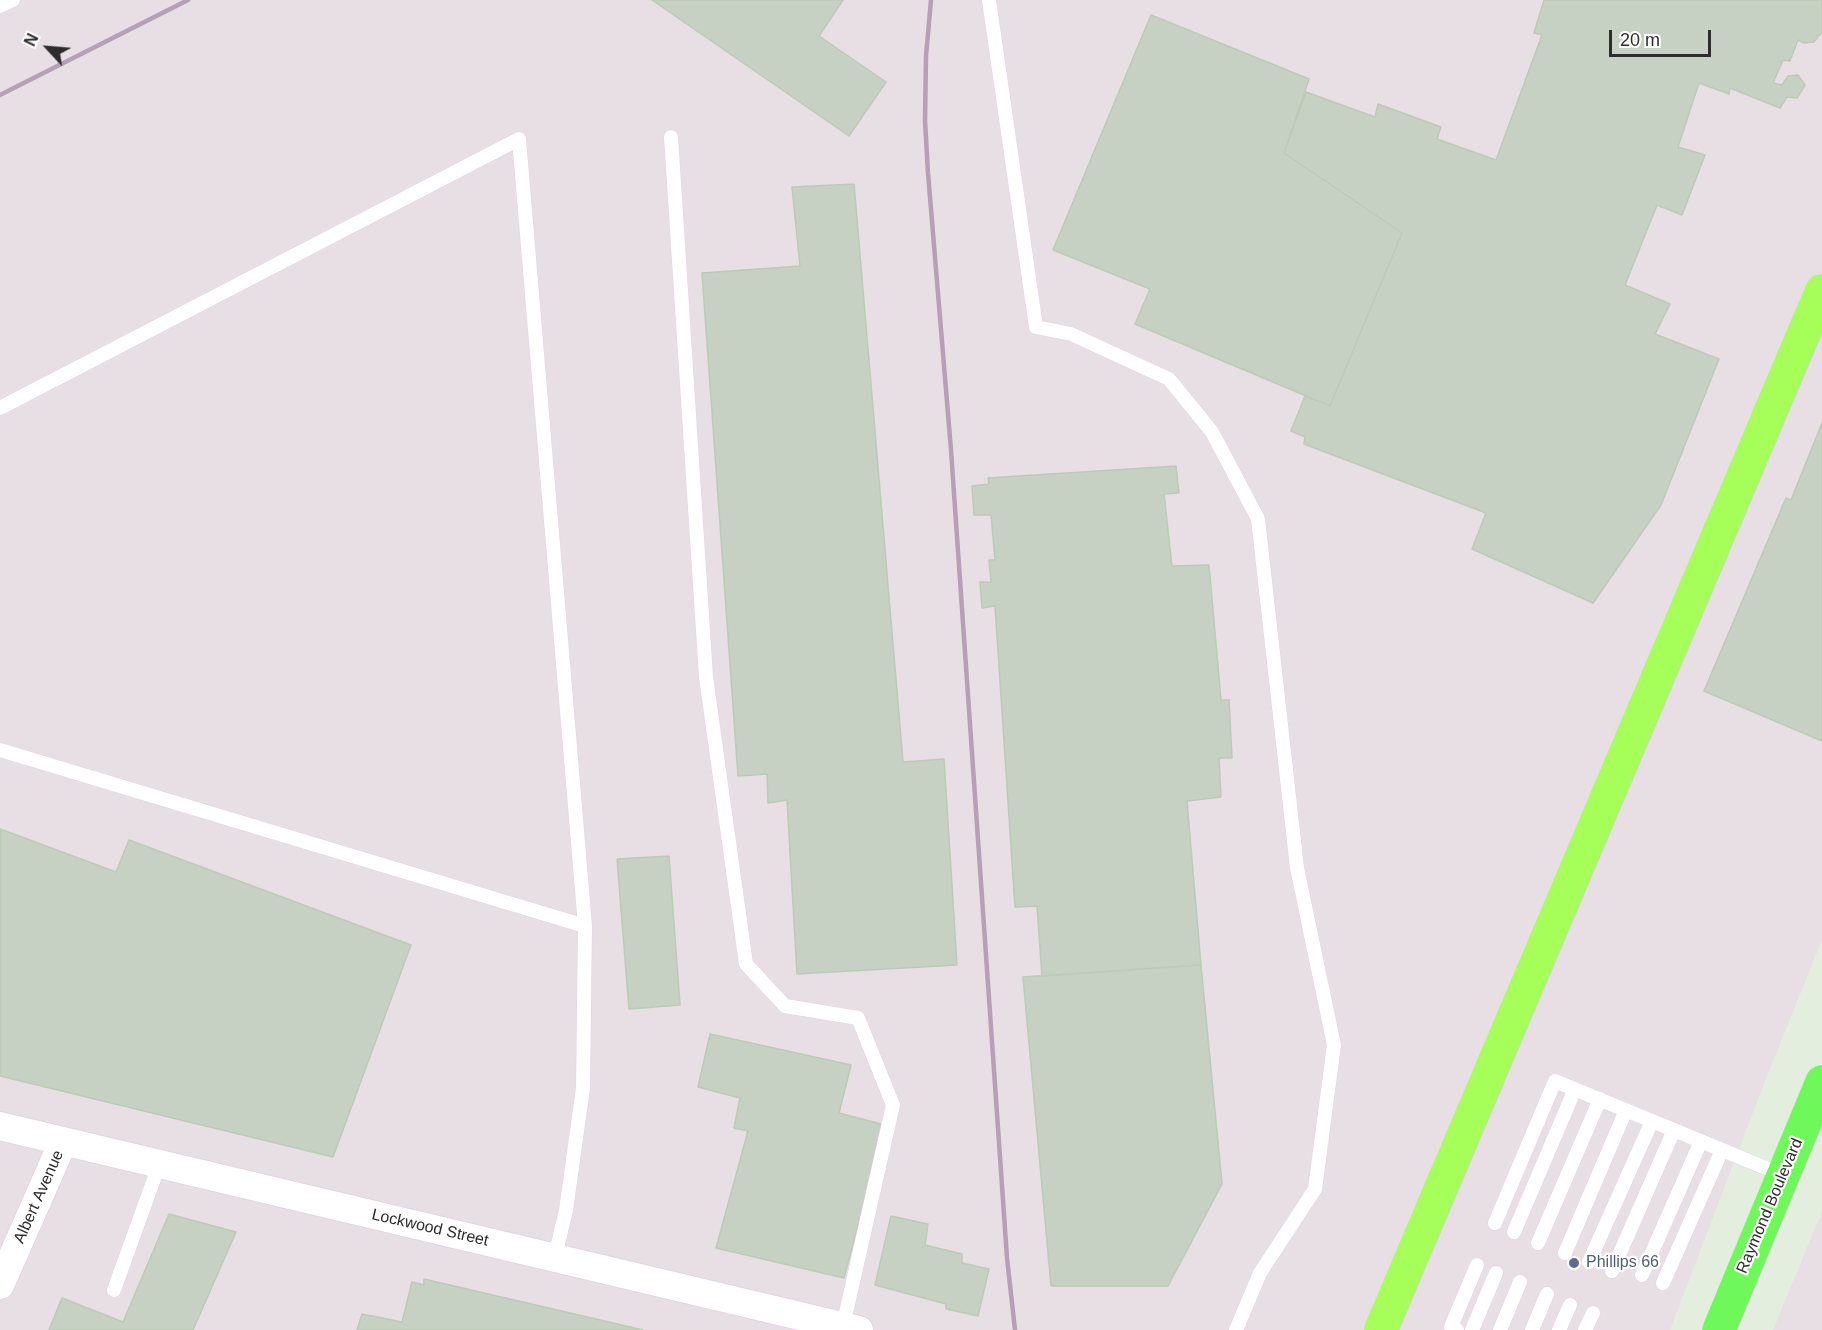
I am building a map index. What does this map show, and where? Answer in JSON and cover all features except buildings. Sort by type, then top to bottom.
[{"type":"highway","points":[[1381,1330],[1822,291]]},
{"type":"main road","name":"Raymond Boulevard","points":[[1719,1330],[1822,1082]]},
{"type":"street","name":"Lockwood Street","points":[[0,1126],[851,1328]]},
{"type":"street","name":"Albert Avenue","points":[[0,1285],[63,1142]]},
{"type":"lane","points":[[0,6],[13,0]]},
{"type":"lane","points":[[989,0],[1036,327],[1071,334],[1169,379],[1212,432],[1258,519],[1297,868],[1334,1045],[1315,1189],[1260,1273],[1236,1330]]},
{"type":"lane","points":[[671,136],[706,677],[746,964],[784,1006],[858,1018],[893,1105],[851,1328]]},
{"type":"lane","points":[[0,408],[519,139],[585,926],[583,1088],[566,1210],[555,1257]]},
{"type":"lane","points":[[0,750],[585,926]]},
{"type":"lane","points":[[1495,1223],[1555,1081],[1783,1175]]},
{"type":"lane","points":[[1514,1232],[1575,1089]]},
{"type":"lane","points":[[1538,1243],[1599,1099]]},
{"type":"lane","points":[[1565,1252],[1626,1110]]},
{"type":"lane","points":[[1589,1262],[1652,1121]]},
{"type":"lane","points":[[1612,1271],[1674,1130]]},
{"type":"lane","points":[[1642,1275],[1701,1141]]},
{"type":"lane","points":[[1663,1283],[1722,1150]]},
{"type":"lane","points":[[114,1290],[159,1165]]},
{"type":"lane","points":[[1457,1330],[1451,1327],[1477,1265]]},
{"type":"lane","points":[[1472,1330],[1496,1273]]},
{"type":"lane","points":[[1500,1330],[1520,1282]]},
{"type":"lane","points":[[1532,1330],[1547,1294]]},
{"type":"lane","points":[[1559,1330],[1570,1305]]},
{"type":"lane","points":[[1585,1330],[1593,1313]]},
{"type":"shaded area","points":[[0,0],[1822,0],[1822,940],[1765,1081],[1670,1330],[0,1330]]},
{"type":"shaded area","points":[[1822,1211],[1822,1330],[1773,1330]]},
{"type":"railway","points":[[0,95],[188,0]]},
{"type":"railway","points":[[931,0],[926,56],[925,121],[928,173],[951,450],[1007,1258],[1015,1330]]},
{"type":"place","name":"Phillips 66","points":[[1574,1263]]}]
